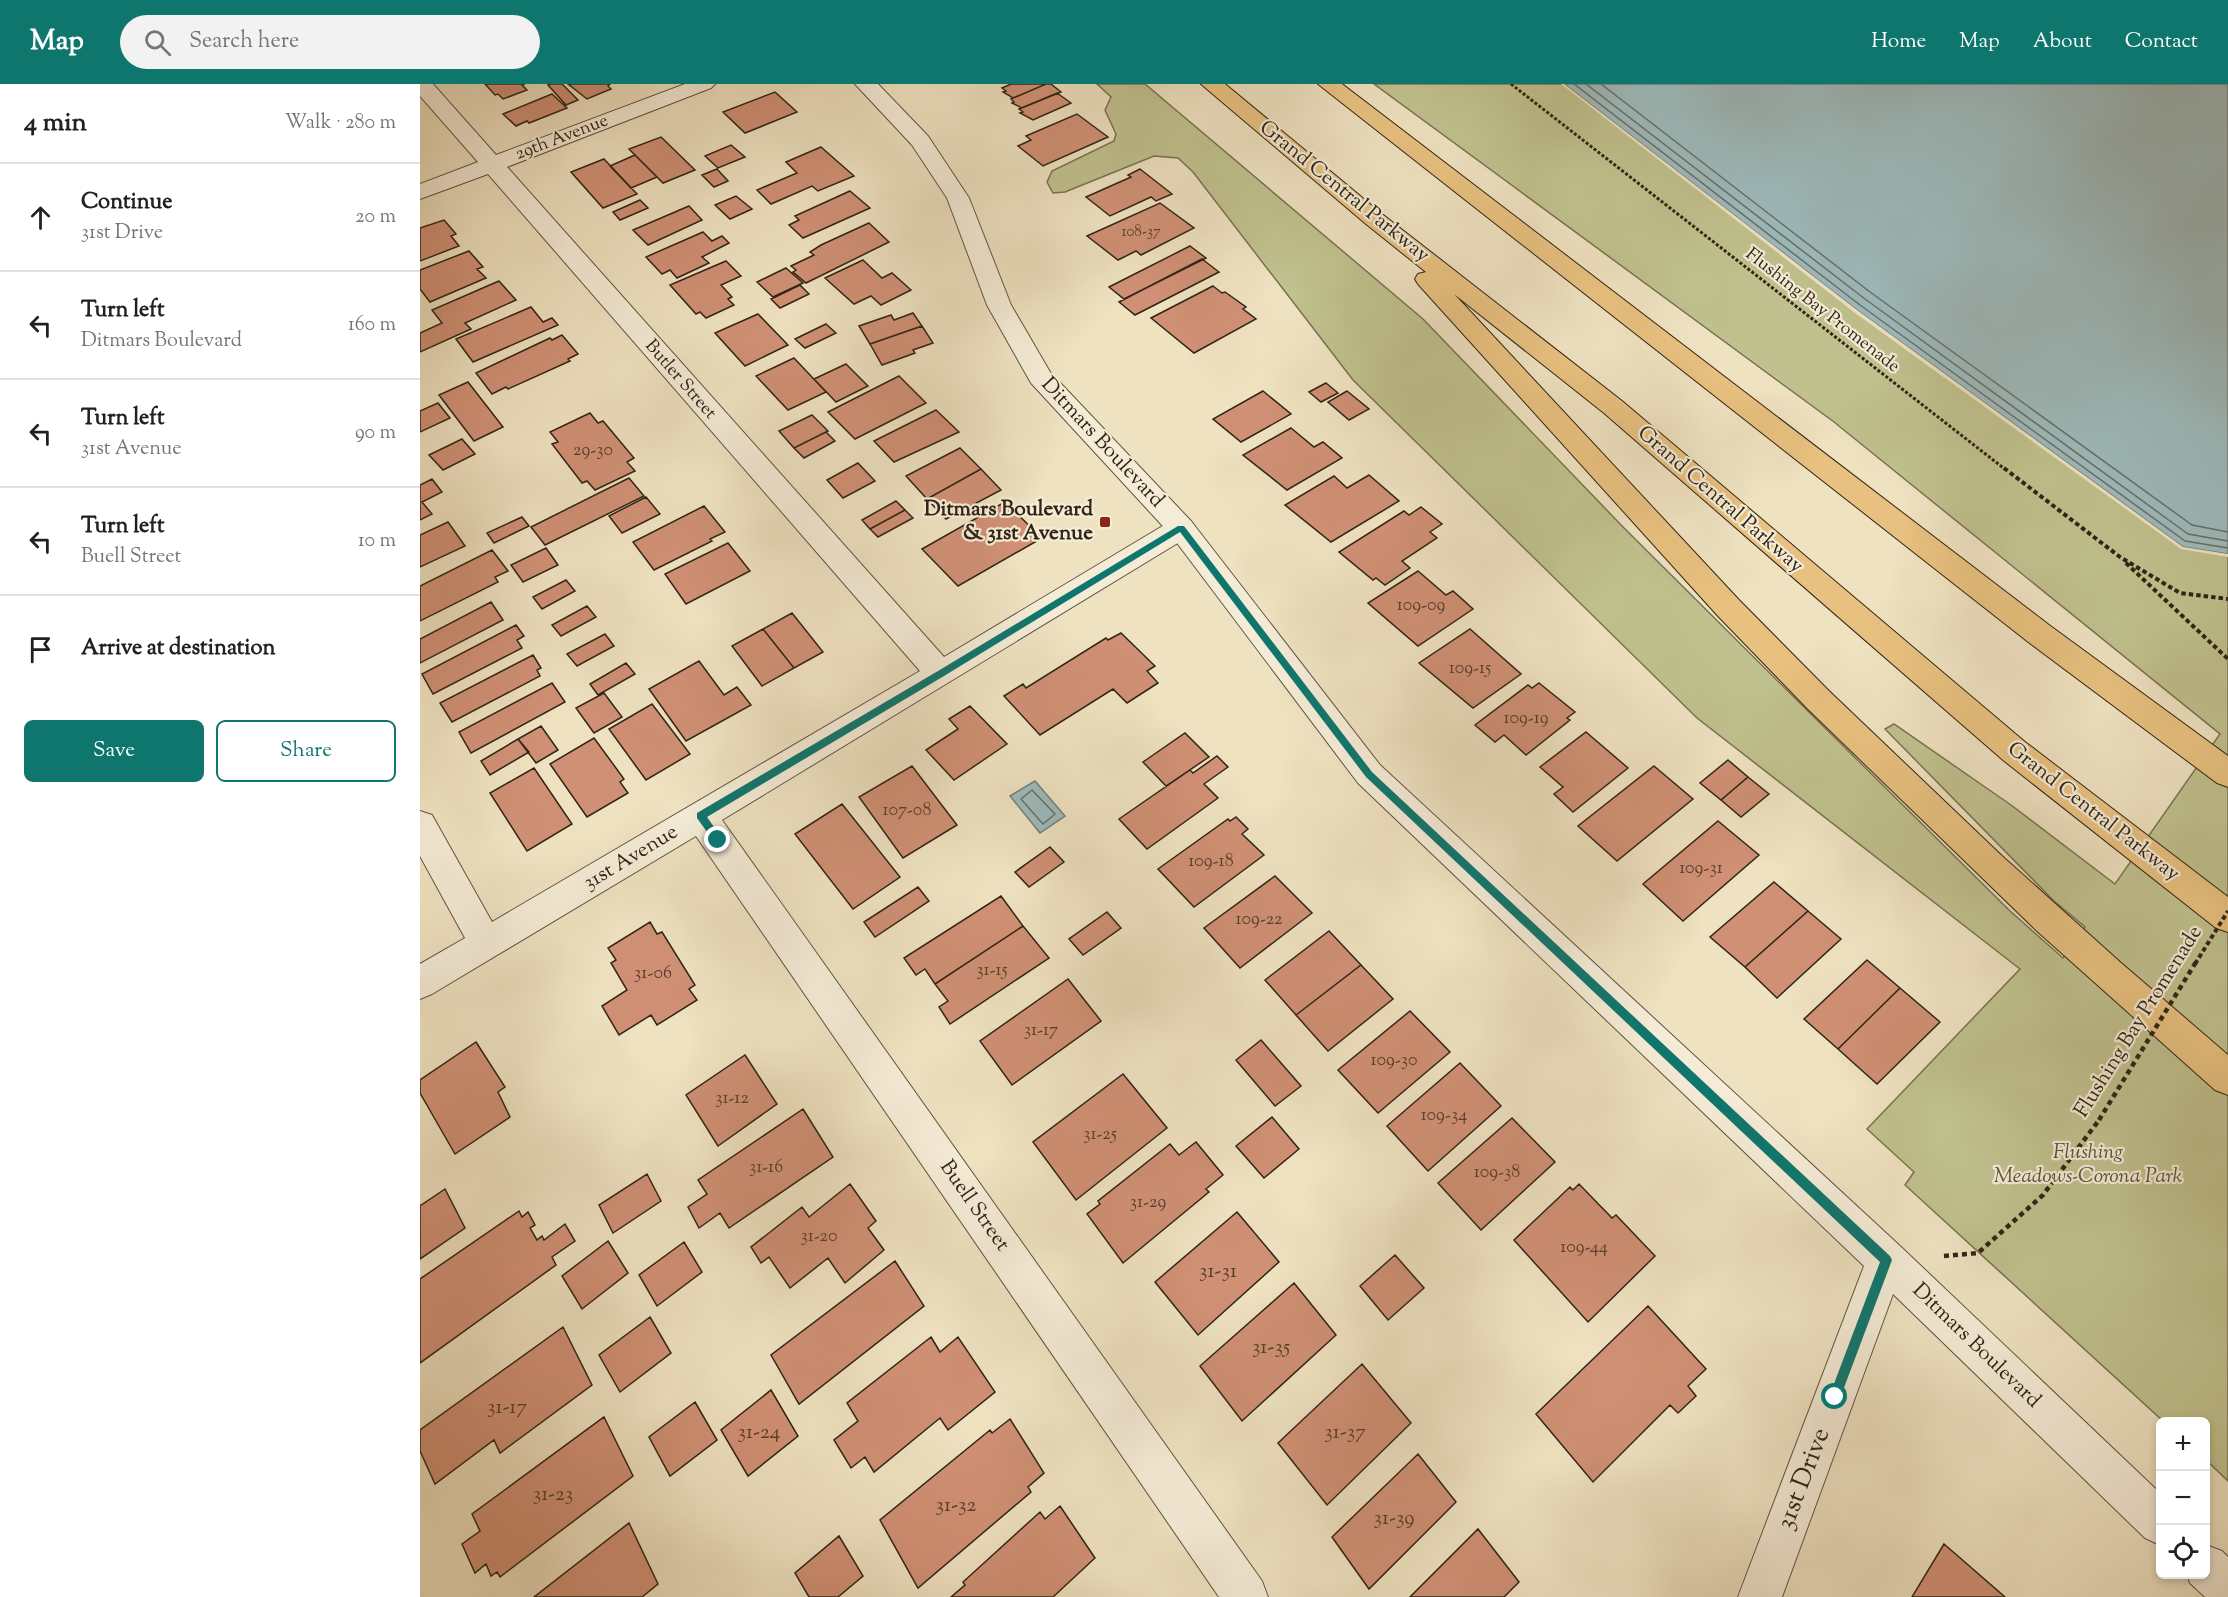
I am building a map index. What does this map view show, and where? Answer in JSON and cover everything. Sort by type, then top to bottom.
[{"type":"highway","name":"Grand Central Parkway","points":[[1212,84],[1374,219],[1612,407],[1887,645],[2014,751],[2228,917]]},
{"type":"highway","points":[[1329,84],[2038,633],[2228,774]]},
{"type":"highway","points":[[1374,219],[1498,361],[1631,500],[1768,649],[1875,757],[2127,992],[2228,1078]]},
{"type":"street","name":"Butler Street","points":[[421,84],[941,674]]},
{"type":"street","name":"29th Avenue","points":[[420,192],[704,84]]},
{"type":"street","name":"Ditmars Boulevard","points":[[866,84],[920,141],[958,198],[999,305],[1040,377],[1181,528],[1369,774],[1886,1260],[2156,1519]]},
{"type":"street","name":"31st Avenue","points":[[420,983],[941,674],[1181,528]]},
{"type":"street","name":"Buell Street","points":[[701,816],[1246,1597]]},
{"type":"street","points":[[420,825],[486,944]]},
{"type":"street","name":"31st Drive","points":[[1760,1597],[1886,1260]]},
{"type":"street","points":[[2210,1572],[2228,1588]]},
{"type":"path","name":"Flushing Bay Promenade","points":[[1510,84],[2120,557],[2228,659]]},
{"type":"path","name":"Flushing Bay Promenade","points":[[2120,557],[2180,594],[2228,599]]},
{"type":"path","name":"Flushing Bay Promenade","points":[[1978,1253],[2043,1195],[2099,1120],[2228,911]]},
{"type":"green space","name":"Flushing Meadows-Corona Park","points":[[1097,84],[1145,84],[1423,319],[1624,528],[2009,910],[2063,958],[2085,927],[2053,900],[1885,729],[1894,724],[2011,805],[2115,884],[2220,734],[1834,422],[1374,84],[1972,84],[2228,364],[2228,1481],[2210,1464],[2210,1417],[2159,1417],[1905,1185],[1914,1172],[1867,1129],[2020,969],[1697,718],[1353,380],[1193,172],[1178,158],[1154,156],[1065,192],[1053,193],[1047,182],[1052,171],[1114,141],[1116,134],[1105,110],[1111,97]]},
{"type":"water","points":[[1564,84],[2228,84],[2228,554],[2183,547],[1857,310]]},
{"type":"water","points":[[1035,781],[1065,816],[1040,833],[1010,796]]},
{"type":"pier","points":[[1561,84],[1564,84],[1857,310],[2183,547],[2228,554],[2228,557],[2181,549],[1855,313]]},
{"type":"building","points":[[485,84],[525,84],[522,85],[527,90],[503,99],[498,94],[495,95]]},
{"type":"building","points":[[562,84],[578,100],[566,105],[548,85]]},
{"type":"building","points":[[568,84],[610,84],[608,86],[611,89],[587,99]]},
{"type":"building","points":[[1011,84],[1046,84],[1013,98],[1003,92],[1006,91],[1002,88]]},
{"type":"building","points":[[1051,84],[1061,92],[1022,108],[1012,103],[1014,102],[1011,99]]},
{"type":"building","points":[[775,92],[797,112],[745,133],[723,112]]},
{"type":"building","points":[[1057,93],[1071,103],[1033,120],[1020,113],[1023,112],[1019,109]]},
{"type":"building","points":[[552,94],[567,108],[516,126],[503,114]]},
{"type":"building","points":[[1077,114],[1108,137],[1043,166],[1018,146],[1031,140],[1026,136]]},
{"type":"building","points":[[661,137],[695,170],[663,183],[629,149]]},
{"type":"building","points":[[731,145],[745,157],[718,168],[705,156]]},
{"type":"building","points":[[821,147],[854,176],[818,191],[812,186],[771,204],[757,190],[797,173],[786,162]]},
{"type":"building","points":[[635,155],[657,177],[631,188],[610,166]]},
{"type":"building","points":[[604,159],[637,194],[603,208],[571,172]]},
{"type":"building","points":[[717,169],[728,181],[714,187],[702,175]]},
{"type":"building","points":[[1140,169],[1172,194],[1156,201],[1151,197],[1110,216],[1086,197],[1131,177],[1128,175]]},
{"type":"building","points":[[850,191],[870,208],[803,238],[789,225],[799,220],[795,216]]},
{"type":"building","points":[[736,196],[752,209],[730,219],[715,205]]},
{"type":"building","points":[[640,200],[648,208],[620,220],[613,212]]},
{"type":"building","points":[[1160,203],[1194,228],[1141,255],[1136,251],[1118,260],[1087,236]]},
{"type":"building","points":[[689,206],[702,220],[648,245],[633,230]]},
{"type":"building","points":[[444,220],[456,234],[451,236],[459,246],[420,261],[420,228]]},
{"type":"building","points":[[869,223],[889,242],[806,283],[793,272],[796,270],[791,266],[814,255],[810,252]]},
{"type":"building","points":[[703,232],[712,241],[722,236],[729,243],[702,257],[709,263],[677,278],[670,270],[662,274],[646,257]]},
{"type":"building","points":[[1190,246],[1206,258],[1124,299],[1109,287]]},
{"type":"building","points":[[469,251],[483,267],[477,269],[486,278],[430,302],[420,289],[420,270]]},
{"type":"building","points":[[1202,259],[1219,272],[1135,315],[1119,302]]},
{"type":"building","points":[[863,260],[882,278],[892,273],[911,290],[881,305],[871,296],[854,304],[825,278]]},
{"type":"building","points":[[726,261],[741,276],[721,285],[732,297],[728,299],[734,305],[706,318],[700,312],[696,314],[670,285]]},
{"type":"building","points":[[786,268],[803,283],[773,297],[757,282]]},
{"type":"building","points":[[499,281],[516,300],[465,323],[471,329],[420,352],[420,333],[442,323],[432,310]]},
{"type":"building","points":[[800,285],[809,294],[780,308],[771,299]]},
{"type":"building","points":[[1213,286],[1246,307],[1243,309],[1256,319],[1194,353],[1151,318]]},
{"type":"building","points":[[531,307],[543,322],[552,318],[558,325],[473,362],[456,339]]},
{"type":"building","points":[[913,313],[922,326],[870,344],[859,326],[891,315],[894,320]]},
{"type":"building","points":[[758,314],[788,345],[745,366],[715,333]]},
{"type":"building","points":[[826,324],[836,333],[805,348],[795,339]]},
{"type":"building","points":[[922,326],[933,343],[913,350],[915,353],[882,365],[870,344]]},
{"type":"building","points":[[562,335],[578,354],[568,359],[570,361],[508,389],[506,387],[492,394],[476,373],[550,338],[552,340]]},
{"type":"building","points":[[794,358],[826,392],[788,410],[756,376]]},
{"type":"building","points":[[846,364],[868,386],[836,402],[814,379]]},
{"type":"building","points":[[899,376],[926,403],[855,439],[828,412]]},
{"type":"building","points":[[468,382],[503,427],[474,441],[439,395]]},
{"type":"building","points":[[1326,383],[1338,393],[1321,402],[1309,392]]},
{"type":"building","points":[[1263,391],[1291,414],[1241,442],[1213,419]]},
{"type":"building","points":[[1347,391],[1369,409],[1349,420],[1328,402]]},
{"type":"building","points":[[438,403],[450,418],[420,432],[420,411]]},
{"type":"building","points":[[936,410],[959,432],[894,462],[874,441]]},
{"type":"building","points":[[590,413],[598,423],[603,421],[634,458],[627,462],[635,471],[595,490],[587,481],[582,483],[552,444],[558,442],[550,432]]},
{"type":"building","points":[[812,415],[828,431],[794,448],[779,431]]},
{"type":"building","points":[[1291,428],[1314,447],[1323,442],[1342,458],[1287,490],[1243,455]]},
{"type":"building","points":[[826,432],[835,441],[804,458],[794,448]]},
{"type":"building","points":[[462,439],[475,454],[443,470],[429,455]]},
{"type":"building","points":[[960,448],[981,469],[927,499],[906,476]]},
{"type":"building","points":[[858,463],[875,481],[843,498],[827,480]]},
{"type":"building","points":[[981,469],[1001,490],[946,519],[927,499]]},
{"type":"building","points":[[1369,475],[1399,501],[1331,542],[1285,505],[1334,476],[1347,488]]},
{"type":"building","points":[[629,478],[644,496],[545,545],[531,527]]},
{"type":"building","points":[[432,479],[442,492],[422,502],[432,514],[420,520],[420,485]]},
{"type":"building","points":[[646,497],[660,514],[622,533],[609,516]]},
{"type":"building","points":[[896,501],[905,510],[870,529],[862,520]]},
{"type":"building","points":[[1005,502],[1042,538],[958,586],[922,549]]},
{"type":"building","points":[[704,506],[725,532],[710,539],[712,541],[654,570],[633,542]]},
{"type":"building","points":[[1421,507],[1442,524],[1430,532],[1437,538],[1402,561],[1410,568],[1385,585],[1376,578],[1373,580],[1339,552],[1404,511],[1409,515]]},
{"type":"building","points":[[905,510],[913,518],[878,537],[870,529]]},
{"type":"building","points":[[522,517],[529,526],[494,543],[487,533]]},
{"type":"building","points":[[448,522],[465,546],[420,567],[420,535]]},
{"type":"building","points":[[728,543],[750,571],[686,604],[665,574]]},
{"type":"building","points":[[546,548],[558,565],[523,582],[511,565]]},
{"type":"building","points":[[492,550],[508,571],[495,577],[498,582],[420,621],[420,586]]},
{"type":"building","points":[[1418,571],[1446,595],[1453,591],[1473,609],[1418,646],[1368,603]]},
{"type":"building","points":[[566,580],[575,591],[542,609],[533,597]]},
{"type":"building","points":[[491,602],[503,620],[420,663],[420,639]]},
{"type":"building","points":[[587,606],[596,617],[561,636],[552,625]]},
{"type":"building","points":[[792,613],[823,652],[794,668],[763,629]]},
{"type":"building","points":[[516,625],[524,636],[517,640],[522,648],[433,694],[422,674]]},
{"type":"building","points":[[763,629],[794,668],[762,686],[732,646]]},
{"type":"building","points":[[1470,629],[1521,674],[1473,708],[1419,663]]},
{"type":"building","points":[[1121,633],[1155,666],[1147,671],[1158,683],[1127,703],[1113,689],[1040,735],[1004,696],[1023,684],[1026,688],[1106,638],[1108,640]]},
{"type":"building","points":[[605,634],[614,646],[577,666],[567,654]]},
{"type":"building","points":[[533,655],[541,668],[537,670],[540,676],[452,722],[440,703]]},
{"type":"building","points":[[699,661],[724,695],[737,687],[751,705],[686,741],[649,689]]},
{"type":"building","points":[[626,663],[635,674],[598,695],[590,684]]},
{"type":"building","points":[[552,683],[565,702],[471,753],[459,732]]},
{"type":"building","points":[[1539,683],[1575,712],[1567,718],[1570,720],[1526,755],[1504,735],[1495,742],[1475,725],[1528,685],[1532,688]]},
{"type":"building","points":[[604,693],[622,717],[594,733],[576,708]]},
{"type":"building","points":[[652,704],[690,754],[646,780],[609,729]]},
{"type":"building","points":[[970,706],[1007,744],[954,780],[926,750],[958,729],[949,719]]},
{"type":"building","points":[[541,726],[558,750],[536,763],[518,739]]},
{"type":"building","points":[[1586,732],[1628,768],[1573,812],[1554,794],[1563,787],[1540,767]]},
{"type":"building","points":[[1185,733],[1209,757],[1166,786],[1143,762]]},
{"type":"building","points":[[594,738],[624,779],[620,782],[628,793],[587,817],[550,764]]},
{"type":"building","points":[[518,739],[529,752],[490,775],[481,761]]},
{"type":"building","points":[[1217,756],[1228,767],[1204,784],[1218,798],[1147,849],[1119,819],[1190,770],[1193,773]]},
{"type":"building","points":[[1728,760],[1748,777],[1721,800],[1700,783]]},
{"type":"building","points":[[912,766],[957,825],[903,858],[859,797]]},
{"type":"building","points":[[1654,766],[1693,799],[1617,861],[1578,826]]},
{"type":"building","points":[[534,768],[572,824],[527,851],[490,793]]},
{"type":"building","points":[[1748,777],[1769,794],[1741,817],[1721,800]]},
{"type":"building","points":[[842,804],[900,877],[853,909],[795,834]]},
{"type":"building","points":[[1236,817],[1248,829],[1242,834],[1264,855],[1194,907],[1158,869],[1228,819],[1230,821]]},
{"type":"building","points":[[1718,821],[1759,855],[1683,921],[1643,884]]},
{"type":"building","points":[[1050,847],[1064,862],[1029,887],[1015,872]]},
{"type":"building","points":[[1275,876],[1312,913],[1240,968],[1204,928]]},
{"type":"building","points":[[1774,882],[1808,911],[1745,967],[1710,937]]},
{"type":"building","points":[[918,887],[929,901],[875,937],[864,922]]},
{"type":"building","points":[[1001,896],[1023,926],[935,984],[925,969],[916,975],[904,958]]},
{"type":"building","points":[[1808,911],[1841,939],[1777,998],[1745,967]]},
{"type":"building","points":[[1107,912],[1121,928],[1083,955],[1069,939]]},
{"type":"building","points":[[650,922],[657,934],[662,932],[695,985],[689,989],[697,1000],[657,1025],[651,1015],[619,1035],[602,1006],[627,990],[611,963],[616,960],[608,948]]},
{"type":"building","points":[[1023,926],[1049,958],[950,1024],[939,1007],[948,1001],[935,984]]},
{"type":"building","points":[[1329,931],[1361,965],[1296,1015],[1265,980]]},
{"type":"building","points":[[1867,960],[1900,988],[1838,1049],[1804,1019]]},
{"type":"building","points":[[1361,965],[1393,999],[1328,1051],[1296,1015]]},
{"type":"building","points":[[1068,979],[1101,1021],[1012,1085],[980,1041]]},
{"type":"building","points":[[1900,988],[1940,1022],[1877,1084],[1838,1049]]},
{"type":"building","points":[[1410,1011],[1450,1052],[1378,1113],[1338,1070]]},
{"type":"building","points":[[1261,1040],[1301,1086],[1275,1106],[1236,1060]]},
{"type":"building","points":[[476,1042],[505,1087],[498,1092],[510,1117],[455,1154],[420,1093],[420,1080]]},
{"type":"building","points":[[745,1055],[777,1104],[718,1146],[686,1095]]},
{"type":"building","points":[[1460,1063],[1501,1106],[1428,1171],[1387,1126]]},
{"type":"building","points":[[1123,1074],[1167,1128],[1076,1200],[1033,1142]]},
{"type":"building","points":[[803,1109],[833,1157],[729,1228],[720,1213],[699,1228],[688,1207],[707,1194],[698,1180]]},
{"type":"building","points":[[1272,1117],[1299,1149],[1264,1178],[1236,1146]]},
{"type":"building","points":[[1512,1118],[1555,1162],[1481,1230],[1438,1183]]},
{"type":"building","points":[[1196,1142],[1223,1175],[1206,1189],[1209,1192],[1123,1263],[1087,1214],[1100,1204],[1098,1201],[1170,1144],[1179,1155]]},
{"type":"building","points":[[647,1174],[661,1201],[613,1233],[599,1205]]},
{"type":"building","points":[[850,1184],[876,1221],[868,1228],[884,1250],[845,1283],[828,1258],[790,1288],[769,1257],[761,1263],[751,1247],[802,1207],[809,1217]]},
{"type":"building","points":[[1579,1184],[1612,1218],[1616,1215],[1655,1256],[1588,1322],[1514,1240],[1570,1187],[1573,1190]]},
{"type":"building","points":[[445,1189],[465,1228],[420,1259],[420,1206]]},
{"type":"building","points":[[519,1211],[522,1217],[528,1212],[535,1225],[530,1228],[537,1240],[542,1236],[544,1240],[565,1224],[575,1241],[552,1257],[556,1265],[420,1363],[420,1279]]},
{"type":"building","points":[[1237,1212],[1279,1262],[1198,1335],[1155,1282]]},
{"type":"building","points":[[608,1241],[628,1273],[582,1309],[562,1276]]},
{"type":"building","points":[[684,1242],[702,1272],[657,1306],[639,1275]]},
{"type":"building","points":[[1395,1255],[1424,1288],[1388,1320],[1360,1286]]},
{"type":"building","points":[[895,1261],[924,1306],[799,1404],[771,1355]]},
{"type":"building","points":[[1294,1283],[1336,1335],[1242,1421],[1200,1366]]},
{"type":"building","points":[[1648,1306],[1706,1369],[1688,1386],[1696,1396],[1678,1413],[1670,1405],[1593,1482],[1536,1414]]},
{"type":"building","points":[[650,1317],[671,1353],[620,1392],[599,1355]]},
{"type":"building","points":[[563,1327],[592,1385],[500,1453],[494,1440],[435,1484],[420,1451],[420,1430]]},
{"type":"building","points":[[931,1337],[940,1352],[958,1337],[995,1392],[948,1430],[940,1418],[874,1472],[865,1457],[851,1468],[834,1440],[858,1421],[847,1403]]},
{"type":"building","points":[[1362,1364],[1411,1423],[1327,1505],[1278,1443]]},
{"type":"building","points":[[771,1390],[798,1436],[748,1476],[721,1430]]},
{"type":"building","points":[[695,1402],[717,1440],[670,1476],[649,1437]]},
{"type":"building","points":[[604,1417],[633,1476],[500,1577],[497,1572],[491,1576],[486,1564],[475,1573],[462,1544],[480,1531],[472,1514]]},
{"type":"building","points":[[1010,1419],[1044,1473],[1028,1487],[1031,1492],[918,1588],[880,1520],[990,1430],[992,1433]]},
{"type":"building","points":[[1418,1454],[1456,1502],[1369,1589],[1332,1537]]},
{"type":"building","points":[[1060,1506],[1095,1558],[1053,1597],[951,1597],[965,1585],[963,1582],[1040,1512],[1045,1519]]},
{"type":"building","points":[[629,1523],[658,1584],[642,1597],[534,1597]]},
{"type":"building","points":[[1478,1529],[1519,1582],[1504,1597],[1410,1597]]},
{"type":"building","points":[[839,1536],[863,1576],[838,1597],[809,1597],[795,1573]]},
{"type":"building","points":[[1944,1544],[2005,1597],[1912,1597]]},
{"type":"place","name":"Ditmars Boulevard & 31st Avenue","points":[[1105,522]]},
{"type":"route","points":[[718,840],[701,816],[1181,528],[1369,774],[1886,1260],[1835,1397]]}]
